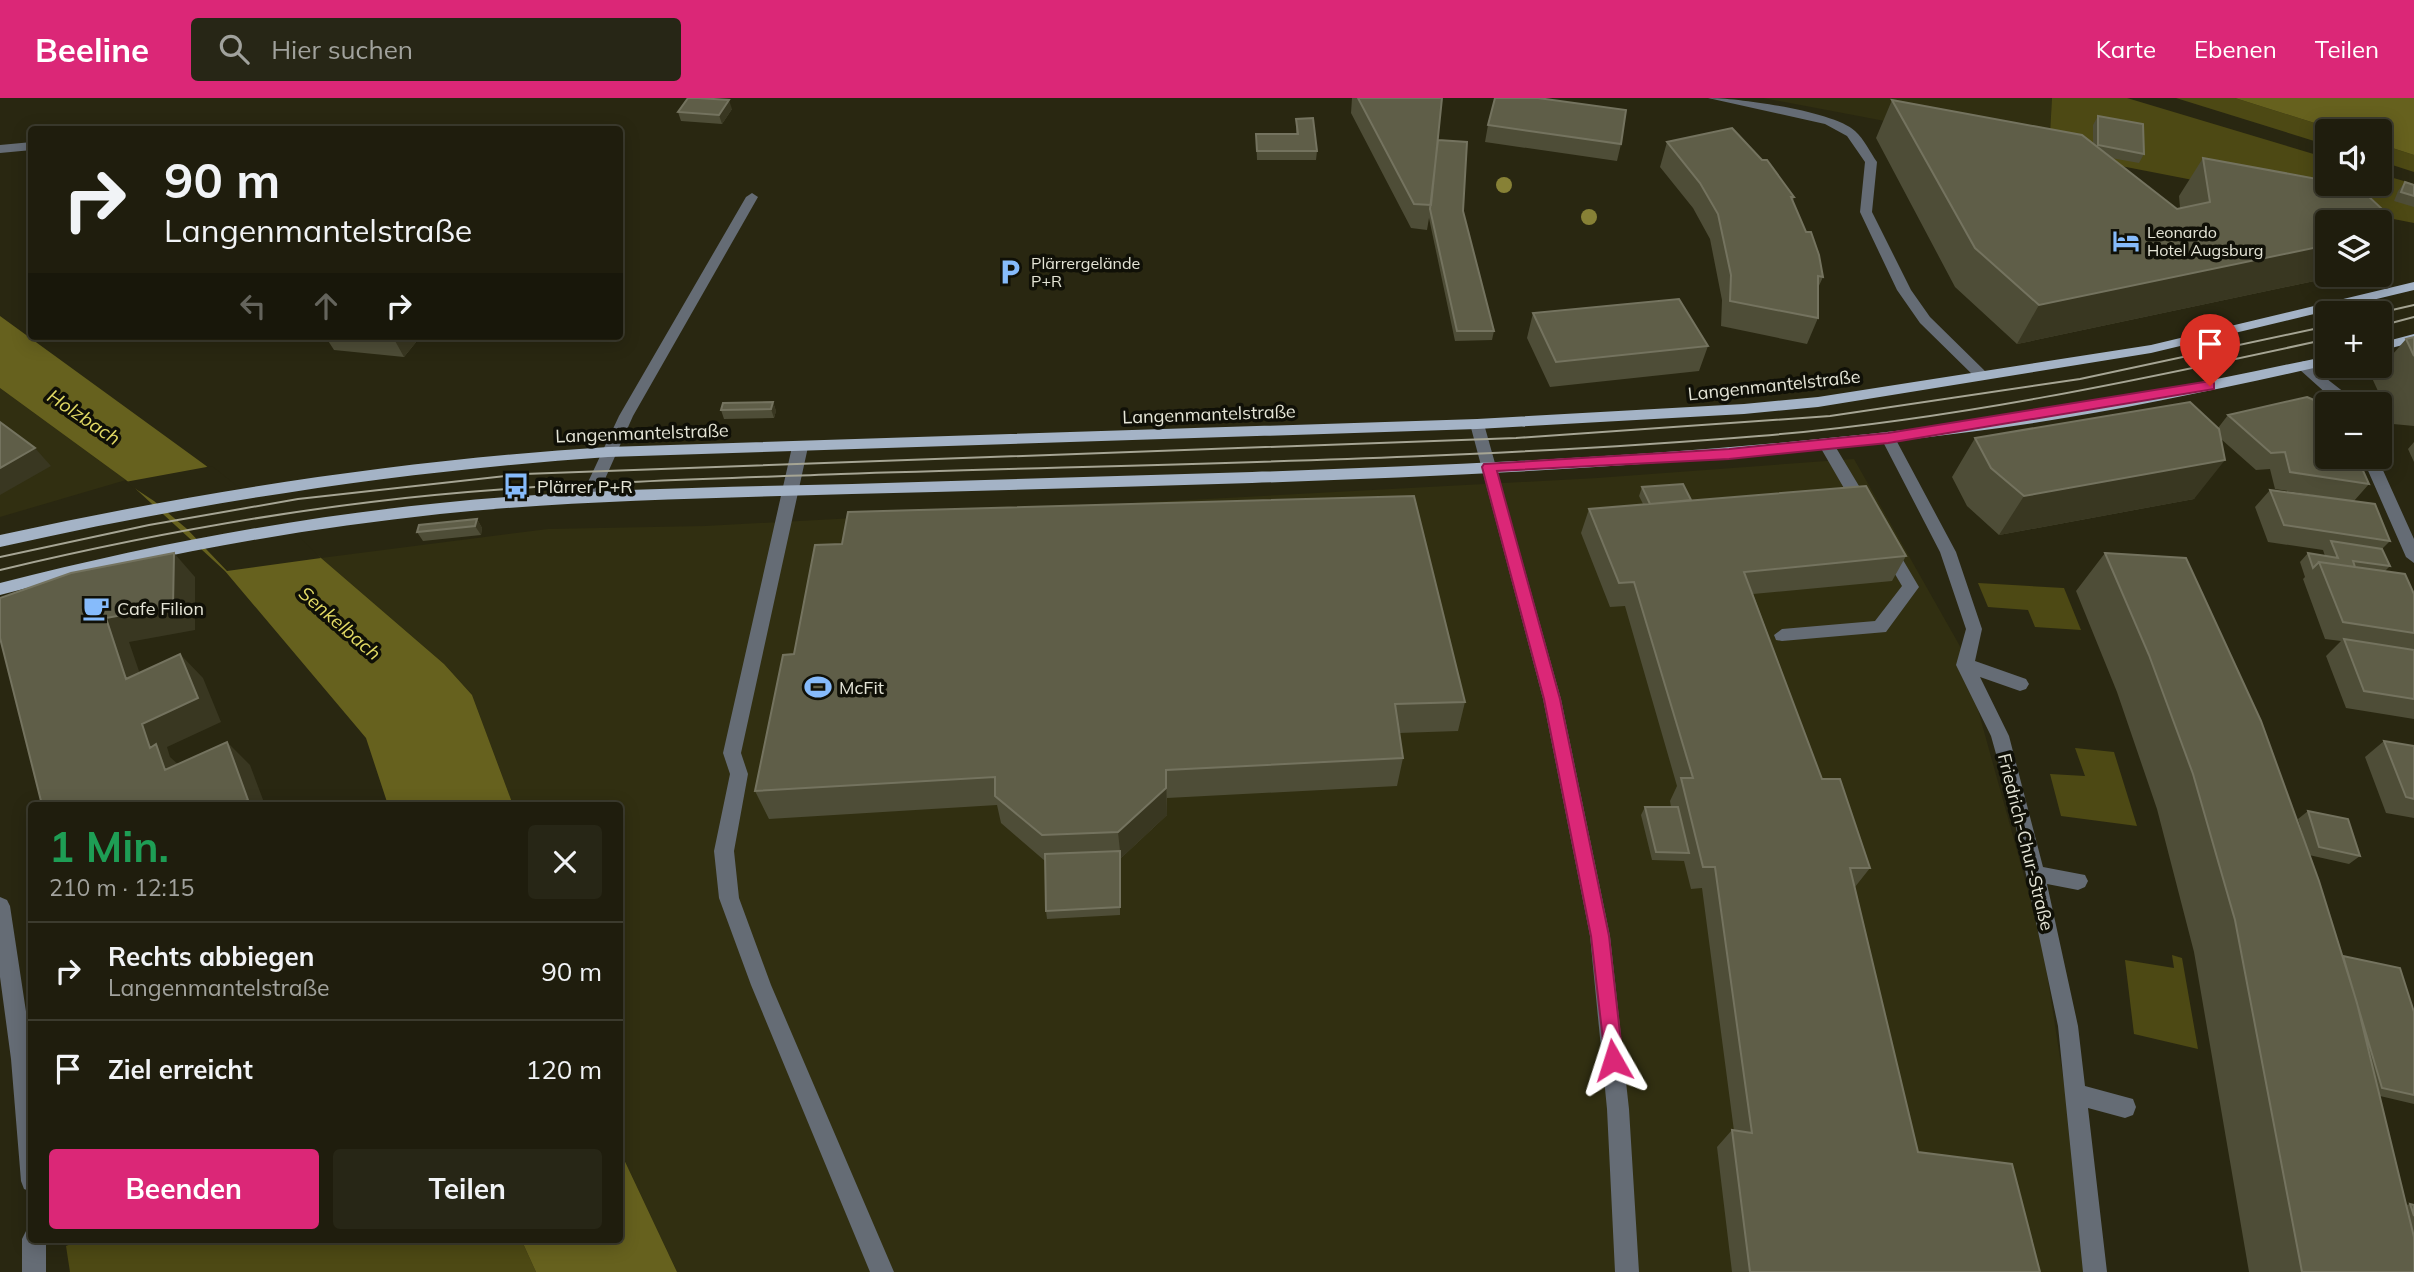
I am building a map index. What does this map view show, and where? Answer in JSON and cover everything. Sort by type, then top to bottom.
[{"type":"main road","name":"Langenmantelstraße","points":[[0,541],[247,491],[418,466],[608,453],[1477,424],[1806,404],[2151,349],[2414,286]]},
{"type":"main road","points":[[2392,344],[2414,338]]},
{"type":"main road","points":[[0,589],[201,543],[290,528],[453,508],[589,497],[1489,467],[1716,455],[1888,438],[2186,391],[2315,363]]},
{"type":"street","points":[[1714,98],[1829,121],[1851,132],[1871,162],[1866,212],[1904,290],[1925,320],[1982,376]]},
{"type":"street","points":[[0,149],[28,146]]},
{"type":"street","points":[[589,497],[608,453],[752,197]]},
{"type":"street","points":[[2304,366],[2335,392]]},
{"type":"street","points":[[1477,424],[1552,699],[1600,936],[1618,1109],[1627,1272]]},
{"type":"street","points":[[1888,438],[1948,552],[1973,629],[1965,665],[2020,684]]},
{"type":"street","points":[[1782,635],[1880,627],[1911,587],[1827,445]]},
{"type":"street","points":[[800,447],[732,752],[739,774],[724,851],[729,898],[761,985],[882,1272]]},
{"type":"street","points":[[2374,469],[2414,556]]},
{"type":"street","name":"Friedrich-Chur-Straße","points":[[1965,665],[2000,736],[2036,874],[2068,1026],[2095,1272]]},
{"type":"street","points":[[2036,874],[2078,881]]},
{"type":"street","points":[[0,906],[22,1059],[28,1132]]},
{"type":"street","points":[[2075,1094],[2125,1107]]},
{"type":"street","points":[[34,1243],[34,1272]]},
{"type":"shaded area","points":[[1763,98],[2052,98],[2049,152]]},
{"type":"shaded area","points":[[2052,98],[2127,98],[2315,154],[2315,196],[2392,196],[2392,178],[2414,184],[2414,223],[2392,219],[2392,210],[2347,210],[2049,152]]},
{"type":"shaded area","points":[[2176,98],[2235,98],[2315,123],[2315,141]]},
{"type":"shaded area","points":[[2392,148],[2414,155],[2414,172],[2392,165]]},
{"type":"shaded area","points":[[0,388],[126,480],[0,517]]},
{"type":"shaded area","points":[[1854,459],[1961,648],[2042,941],[2093,1272],[677,1272],[623,1157],[623,802],[512,802],[472,695],[444,664],[321,558],[548,529],[705,526],[1597,478]]},
{"type":"shaded area","points":[[1978,583],[2064,588],[2081,630],[2035,627],[2028,610],[1988,607]]},
{"type":"shaded area","points":[[2075,748],[2114,752],[2137,826],[2061,816],[2050,774],[2085,776]]},
{"type":"shaded area","points":[[2172,955],[2182,958],[2198,1049],[2134,1034],[2125,960],[2174,968]]},
{"type":"shaded area","points":[[73,1243],[523,1243],[536,1272],[70,1272],[66,1246]]},
{"type":"water","points":[[2235,98],[2414,98],[2414,155],[2392,148],[2392,119],[2315,119],[2315,123]]},
{"type":"water","points":[[0,316],[28,336],[28,340],[33,340],[205,465],[321,558],[444,664],[472,695],[512,802],[387,802],[366,738],[225,571],[126,480],[0,388]]},
{"type":"water","points":[[623,1157],[677,1272],[536,1272],[523,1243],[623,1243]]},
{"type":"pier","points":[[212,466],[290,528],[321,558],[227,571],[187,529],[154,501],[125,482]]},
{"type":"building","points":[[688,98],[729,100],[719,115],[678,112]]},
{"type":"building","points":[[1358,98],[1442,98],[1431,205],[1414,204]]},
{"type":"building","points":[[1495,98],[1538,98],[1626,110],[1621,144],[1488,125]]},
{"type":"building","points":[[1892,100],[2082,135],[2177,209],[2210,202],[2203,158],[2315,179],[2315,196],[2368,196],[2382,209],[2315,210],[2315,248],[2039,305],[1975,248]]},
{"type":"building","points":[[2098,116],[2143,124],[2144,154],[2098,145]]},
{"type":"building","points":[[1313,118],[1317,151],[1257,151],[1256,134],[1298,134],[1296,119]]},
{"type":"building","points":[[1732,128],[1762,160],[1767,160],[1794,197],[1791,197],[1806,232],[1811,232],[1823,277],[1818,276],[1818,318],[1730,301],[1731,275],[1718,214],[1700,183],[1667,142]]},
{"type":"building","points":[[1438,140],[1467,142],[1463,211],[1494,331],[1457,331],[1430,209]]},
{"type":"building","points":[[2405,182],[2414,185],[2414,196],[2401,192]]},
{"type":"building","points":[[1679,299],[1708,346],[1556,362],[1533,313]]},
{"type":"building","points":[[2414,337],[2414,356],[2406,339]]},
{"type":"building","points":[[2307,397],[2315,400],[2315,469],[2362,469],[2369,484],[2290,472],[2285,452],[2271,453],[2228,415]]},
{"type":"building","points":[[773,402],[771,409],[721,410],[723,403]]},
{"type":"building","points":[[2190,402],[2219,429],[2225,460],[2024,496],[1991,468],[1975,438]]},
{"type":"building","points":[[0,422],[35,448],[0,468]]},
{"type":"building","points":[[1683,484],[1691,500],[1650,504],[1642,487]]},
{"type":"building","points":[[1866,486],[1906,556],[1744,572],[1822,779],[1840,779],[1870,868],[1850,868],[1918,1152],[2012,1164],[2040,1272],[1750,1272],[1732,1130],[1752,1133],[1715,867],[1703,867],[1681,778],[1693,778],[1634,582],[1619,583],[1589,509]]},
{"type":"building","points":[[2270,490],[2375,504],[2390,541],[2284,525]]},
{"type":"building","points":[[1414,496],[1465,702],[1395,704],[1403,758],[1166,770],[1166,788],[1118,832],[1042,835],[995,796],[995,777],[755,791],[783,655],[794,654],[815,545],[842,544],[848,512]]},
{"type":"building","points":[[477,519],[475,526],[417,532],[419,525]]},
{"type":"building","points":[[2331,541],[2382,549],[2390,566],[2353,561],[2355,567],[2319,562],[2313,568],[2308,553],[2338,558]]},
{"type":"building","points":[[174,553],[173,606],[106,618],[126,679],[180,654],[198,698],[142,724],[150,748],[156,744],[165,770],[227,742],[248,800],[41,802],[0,638],[0,598],[71,573]]},
{"type":"building","points":[[2105,553],[2186,558],[2261,721],[2319,881],[2357,1003],[2414,1237],[2414,1272],[2302,1272],[2235,920],[2193,774],[2149,655]]},
{"type":"building","points":[[2319,562],[2405,574],[2414,594],[2414,633],[2343,622]]},
{"type":"building","points":[[2344,639],[2414,650],[2414,699],[2364,691]]},
{"type":"building","points":[[2384,741],[2414,746],[2414,799],[2406,797]]},
{"type":"building","points":[[1645,807],[1678,807],[1689,853],[1656,852]]},
{"type":"building","points":[[2308,811],[2348,819],[2360,856],[2319,847]]},
{"type":"building","points":[[1120,851],[1120,907],[1046,911],[1045,854]]},
{"type":"building","points":[[2343,956],[2400,968],[2414,1012],[2414,1095],[2382,1088]]},
{"type":"tram line","points":[[2392,310],[2414,305]]},
{"type":"tram line","points":[[2392,323],[2414,317]]},
{"type":"tram line","points":[[0,557],[149,525],[298,499],[524,474],[1516,438],[1830,416],[2080,379],[2315,329]]},
{"type":"tram line","points":[[0,570],[231,522],[371,502],[488,490],[723,478],[1300,461],[1530,451],[1831,429],[2045,397],[2315,342]]},
{"type":"place","name":"Leonardo Hotel Augsburg","points":[[2126,241]]},
{"type":"place","name":"Plärrergelände P+R","points":[[1010,272]]},
{"type":"place","name":"Plärrer P+R","points":[[516,486]]},
{"type":"place","name":"Cafe Filion","points":[[96,608]]},
{"type":"place","name":"McFit","points":[[818,687]]},
{"type":"route","points":[[1613,1060],[1600,936],[1552,699],[1489,467],[1729,454],[1827,445],[2077,409],[2210,386]]},
{"type":"water label","name":"Holzbach","points":[[84,417]]},
{"type":"water label","name":"Senkelbach","points":[[340,623]]}]
